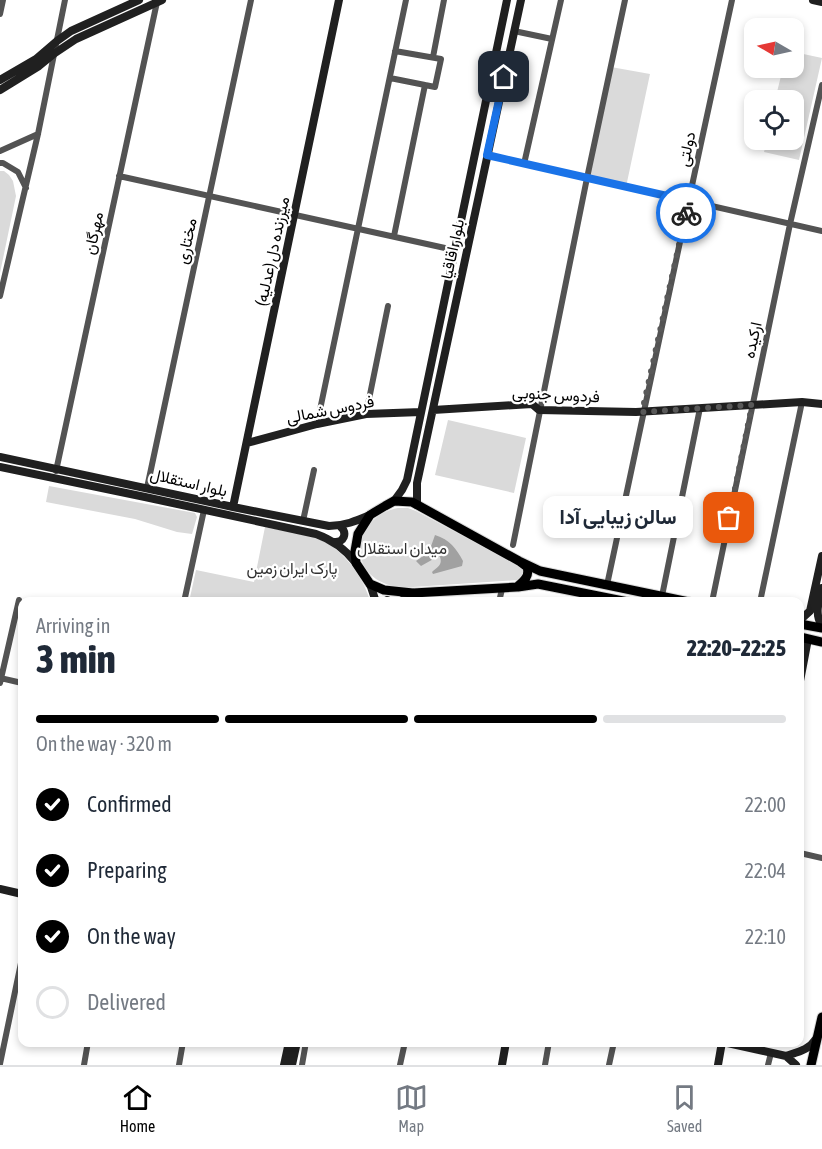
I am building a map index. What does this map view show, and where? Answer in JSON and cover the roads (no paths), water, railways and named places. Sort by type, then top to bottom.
[{"type":"main road","points":[[0,80],[36,59],[71,31],[139,0]]},
{"type":"main road","name":"میرزنده دل (عدلیه)","points":[[233,507],[339,0]]},
{"type":"main road","name":"بلوار اقاقیا","points":[[394,501],[407,480],[507,0]]},
{"type":"main road","name":"بلوار اقاقیا","points":[[417,505],[417,483],[521,0]]},
{"type":"main road","points":[[813,0],[822,2]]},
{"type":"main road","points":[[0,90],[39,66],[55,52],[76,39],[160,1]]},
{"type":"main road","name":"فردوس جنوبی","points":[[433,410],[532,404],[539,410],[642,412],[802,402],[822,404]]},
{"type":"main road","name":"فردوس شمالی","points":[[247,443],[366,414],[421,412]]},
{"type":"main road","name":"بلوار استقلال","points":[[0,457],[56,474],[316,534],[334,542],[356,563]]},
{"type":"main road","name":"بلوار استقلال","points":[[0,467],[147,488],[329,526],[340,526],[370,515]]},
{"type":"main road","points":[[374,597],[370,584],[356,563],[355,551],[358,534],[370,515],[394,501],[404,501],[417,505],[540,571],[666,597]]},
{"type":"main road","points":[[334,542],[339,542],[345,535],[340,526]]},
{"type":"main road","points":[[822,556],[813,611],[822,627]]},
{"type":"main road","points":[[517,587],[526,579],[528,573],[527,567],[519,561]]},
{"type":"main road","points":[[370,584],[384,590],[413,593],[502,589],[538,584],[595,597]]},
{"type":"main road","points":[[804,618],[813,611],[822,588]]},
{"type":"main road","points":[[407,597],[413,593]]},
{"type":"main road","points":[[804,623],[822,627]]},
{"type":"main road","points":[[804,638],[822,642]]},
{"type":"main road","points":[[0,889],[18,893]]},
{"type":"main road","points":[[811,1065],[822,1017]]},
{"type":"main road","points":[[745,1047],[786,1056],[806,1049],[812,1045],[818,1035]]},
{"type":"main road","points":[[284,1065],[288,1047]]},
{"type":"main road","points":[[292,1065],[296,1047]]},
{"type":"main road","points":[[502,1065],[505,1047]]},
{"type":"main road","points":[[718,1065],[722,1047]]},
{"type":"main road","points":[[786,1056],[796,1065]]},
{"type":"street","points":[[0,14],[3,0]]},
{"type":"street","points":[[0,296],[38,134],[65,0]]},
{"type":"street","name":"مختاری","points":[[147,488],[251,0]]},
{"type":"street","points":[[318,424],[406,0]]},
{"type":"street","points":[[433,57],[444,0]]},
{"type":"street","points":[[524,164],[561,0]]},
{"type":"street","points":[[513,545],[587,178],[626,0]]},
{"type":"street","name":"دولتی","points":[[607,585],[642,412],[732,0]]},
{"type":"street","name":"مهرگان","points":[[56,474],[119,176],[160,1]]},
{"type":"street","points":[[514,31],[552,39]]},
{"type":"street","points":[[390,78],[435,87],[441,59],[395,51]]},
{"type":"street","points":[[394,237],[425,85]]},
{"type":"street","name":"ارکیده","points":[[712,597],[790,224],[822,85]]},
{"type":"street","points":[[0,151],[38,134]]},
{"type":"street","points":[[487,155],[822,231]]},
{"type":"street","points":[[0,163],[18,172],[26,188]]},
{"type":"street","points":[[119,176],[454,250]]},
{"type":"street","points":[[366,414],[388,306]]},
{"type":"street","points":[[761,597],[802,402]]},
{"type":"street","points":[[662,596],[700,408]]},
{"type":"street","points":[[303,521],[314,470]]},
{"type":"street","points":[[185,597],[204,510]]},
{"type":"street","points":[[500,597],[502,589]]},
{"type":"street","points":[[18,604],[0,680],[18,682]]},
{"type":"street","points":[[804,854],[822,858]]},
{"type":"street","points":[[0,1064],[18,977]]},
{"type":"street","points":[[84,1065],[87,1047]]},
{"type":"street","points":[[178,1065],[182,1047]]},
{"type":"street","points":[[302,1065],[305,1047]]},
{"type":"street","points":[[400,1065],[404,1047]]},
{"type":"street","points":[[544,1065],[548,1047]]},
{"type":"street","points":[[609,1065],[613,1047]]},
{"type":"street","points":[[768,1065],[771,1053]]},
{"type":"place","name":"سالن زیبایی آدا","points":[[729,518]]},
{"type":"park label","name":"میدان استقلال","points":[[402,548]]},
{"type":"park label","name":"پارک ایران زمین","points":[[292,568]]}]
